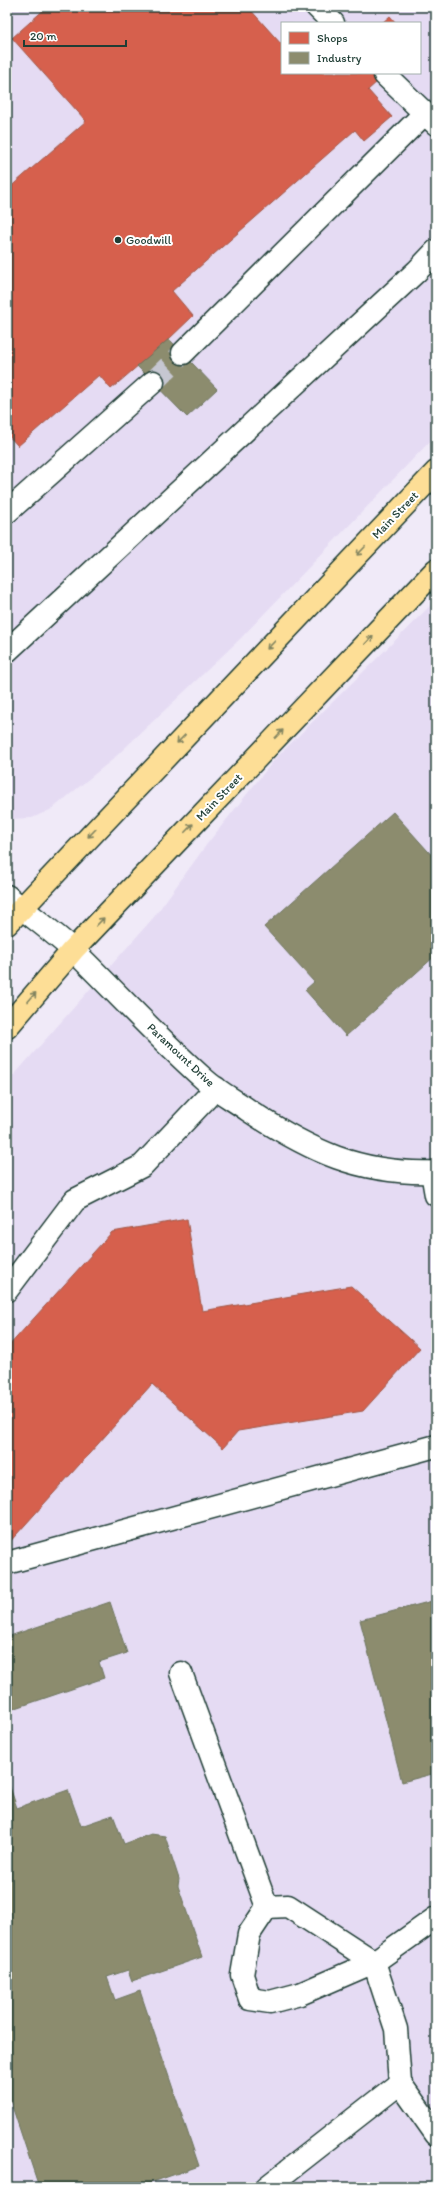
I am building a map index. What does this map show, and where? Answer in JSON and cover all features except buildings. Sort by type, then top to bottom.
[{"type":"main road","name":"Main Street","points":[[11,909],[436,472]]},
{"type":"main road","name":"Main Street","points":[[7,1027],[73,950],[436,570]]},
{"type":"street","points":[[317,7],[332,22]]},
{"type":"street","points":[[183,353],[430,119],[385,75]]},
{"type":"street","points":[[7,651],[417,271],[436,251]]},
{"type":"street","points":[[8,510],[153,382]]},
{"type":"street","name":"Paramount Drive","points":[[11,909],[73,950],[205,1080],[280,1131],[306,1146],[340,1160],[380,1169],[411,1173],[434,1172]]},
{"type":"street","points":[[7,1290],[76,1200],[142,1166],[216,1088]]},
{"type":"street","points":[[434,1172],[436,1195]]},
{"type":"street","points":[[7,1563],[436,1446]]},
{"type":"street","points":[[181,1673],[267,1907]]},
{"type":"street","points":[[267,1907],[288,1906],[374,1962],[396,2029],[400,2083],[436,2134]]},
{"type":"street","points":[[267,1907],[249,1934],[242,1975],[250,1999],[270,2002],[300,1994],[374,1962],[436,1918]]},
{"type":"street","points":[[267,2187],[400,2083]]},
{"type":"shaded area","points":[[7,7],[436,7],[436,435],[239,640],[112,760],[52,809],[32,818],[7,818]]},
{"type":"shaded area","points":[[436,600],[436,2187],[7,2187],[7,1083],[154,917],[207,844],[275,759]]},
{"type":"tunnel","points":[[153,382],[183,353]]},
{"type":"place","name":"Goodwill","points":[[118,240]]}]
